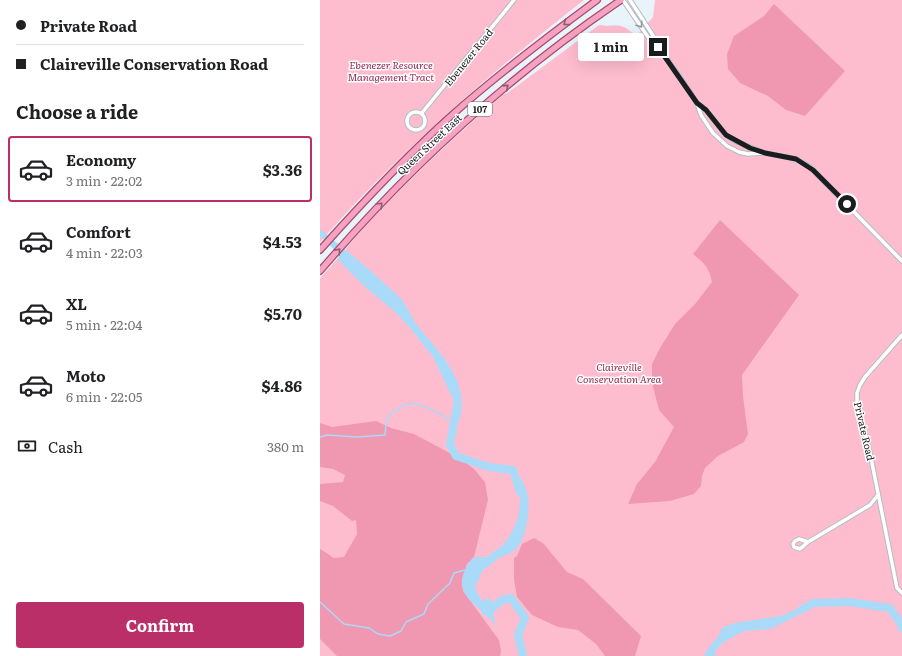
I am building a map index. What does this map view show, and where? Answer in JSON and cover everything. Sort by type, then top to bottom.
[{"type":"main road","name":"Queen Street East","points":[[320,250],[395,169],[452,115],[515,62],[597,0]]},
{"type":"main road","name":"Queen Street East","points":[[321,269],[353,233],[422,162],[480,109],[550,51],[622,0]]},
{"type":"street","name":"Ebenezer Road","points":[[421,114],[514,0]]},
{"type":"street","points":[[622,0],[650,40],[658,47]]},
{"type":"street","points":[[630,0],[654,37],[658,47],[697,103],[701,115],[714,133],[726,146],[739,152],[748,154],[765,153]]},
{"type":"street","points":[[697,103],[706,110],[726,135],[750,148],[765,153],[796,159],[810,167],[902,261]]},
{"type":"street","name":"Ebenezer Road","points":[[416,112],[421,114],[424,118],[423,126],[416,129],[410,127],[408,122],[410,114],[416,112]]},
{"type":"street","name":"Private Road","points":[[902,334],[865,377],[857,394],[857,402],[870,454],[897,588],[902,593]]},
{"type":"street","points":[[808,542],[870,506],[878,495]]},
{"type":"green space","name":"Ebenezer Resource Management Tract","points":[[320,0],[584,0],[496,71],[417,141],[320,242]]},
{"type":"green space","name":"Claireville Conservation Area","points":[[655,0],[902,0],[902,656],[320,656],[320,278],[365,226],[420,170],[505,93],[506,94],[599,25],[622,26],[636,36],[653,17]]},
{"type":"shaded area","points":[[774,4],[845,71],[805,116],[786,110],[768,96],[740,83],[728,69],[727,54],[734,36],[764,16]]},
{"type":"shaded area","points":[[720,220],[799,295],[742,375],[748,434],[744,442],[718,456],[705,468],[701,486],[694,494],[670,501],[628,504],[637,484],[655,462],[674,427],[659,410],[652,383],[652,364],[675,324],[695,304],[712,282],[706,266],[693,254]]},
{"type":"shaded area","points":[[376,421],[391,428],[414,434],[461,459],[474,469],[485,482],[488,500],[474,557],[467,564],[462,581],[463,591],[499,640],[501,651],[500,656],[337,656],[320,639],[320,549],[334,558],[344,557],[357,534],[356,520],[352,521],[333,506],[320,501],[320,484],[343,482],[345,475],[333,469],[320,467],[320,423],[332,427]]},
{"type":"shaded area","points":[[534,538],[543,543],[567,572],[583,579],[641,636],[635,656],[605,656],[596,644],[578,630],[558,627],[532,615],[517,597],[514,579],[514,558],[517,556],[522,544]]},
{"type":"water","points":[[320,229],[398,295],[415,322],[443,356],[450,367],[460,391],[462,404],[460,418],[454,422],[453,399],[433,357],[411,329],[395,312],[364,286],[339,261],[338,254],[326,241],[320,237]]},
{"type":"water","points":[[510,467],[513,468],[520,478],[527,493],[528,510],[526,525],[522,540],[515,550],[504,556],[492,558],[490,556],[506,541],[511,533],[519,513],[519,492],[517,482]]},
{"type":"water","points":[[474,557],[488,557],[477,573],[475,584],[476,589],[483,601],[490,598],[492,601],[495,626],[491,620],[473,603],[464,591],[462,584],[463,575],[467,565]]},
{"type":"water","points":[[806,605],[810,605],[807,609],[793,618],[770,629],[744,631],[724,642],[716,650],[715,656],[704,656],[708,648],[718,637],[722,628],[734,623],[781,616]]},
{"type":"waterway","points":[[320,437],[327,435],[357,437],[385,435],[386,421],[389,416],[395,410],[410,404],[423,406],[454,422]]},
{"type":"waterway","points":[[456,411],[450,445],[456,456],[489,467],[513,470],[520,492]]},
{"type":"waterway","points":[[475,579],[478,569],[500,552]]},
{"type":"waterway","points":[[320,602],[344,624],[369,628],[378,634],[390,636],[401,631],[406,622],[424,614],[428,604],[450,583],[454,573],[465,570]]},
{"type":"waterway","points":[[485,611],[488,612],[502,600],[511,598],[525,618],[518,635],[523,656]]},
{"type":"waterway","points":[[801,610],[813,603],[849,602],[890,608],[902,628]]},
{"type":"route","points":[[658,47],[678,73],[697,103],[706,110],[726,135],[750,148],[765,153],[796,159],[810,167],[847,204]]}]
